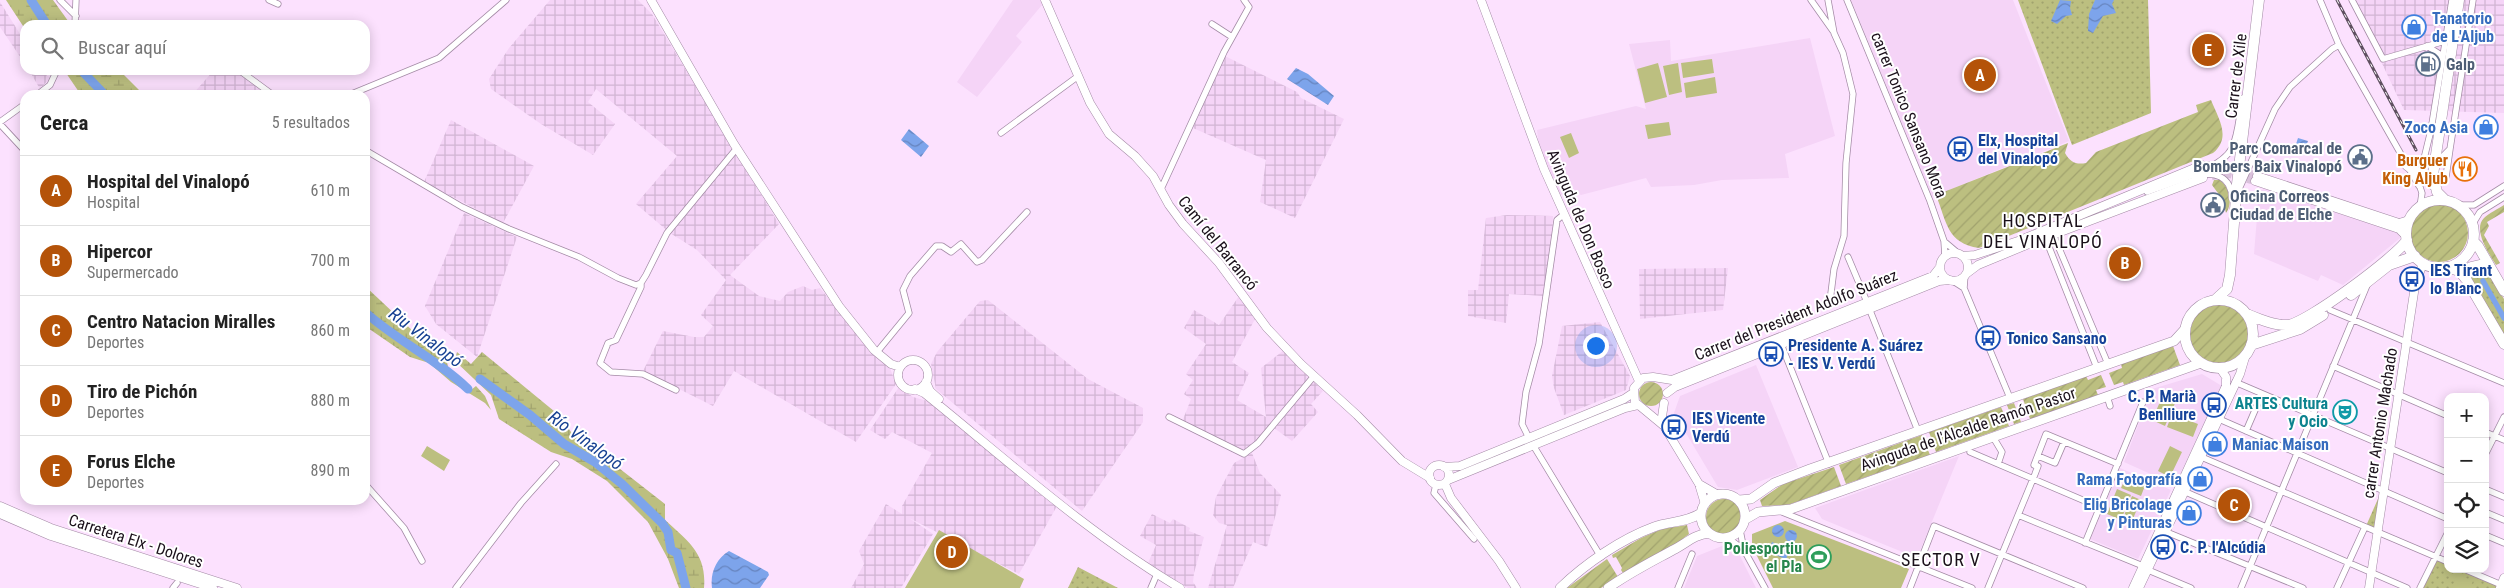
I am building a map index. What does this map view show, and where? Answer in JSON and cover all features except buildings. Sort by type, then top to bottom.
[{"type":"highway","name":"Carrer de Xile","points":[[2215,300],[2227,289],[2254,60],[2259,0]]},
{"type":"highway","points":[[2435,186],[2426,171],[2448,38],[2459,0]]},
{"type":"highway","points":[[2431,130],[2426,171],[2445,200]]},
{"type":"highway","points":[[2407,165],[2426,171]]},
{"type":"highway","points":[[2419,260],[2389,265],[2330,310],[2300,329],[2249,350],[2235,364],[2220,368],[2201,363],[2190,352],[2185,337],[2185,329],[2191,314],[2198,307],[2215,300],[2233,303],[2247,314],[2282,325],[2294,324],[2334,300],[2398,252],[2407,238],[2409,220],[2420,206],[2430,201],[2445,200],[2465,211],[2472,226],[2473,241],[2504,291]]},
{"type":"highway","points":[[2407,238],[2419,260],[2431,266],[2448,266],[2459,271],[2504,344]]},
{"type":"highway","points":[[2448,266],[2461,260],[2473,241]]},
{"type":"highway","points":[[2465,278],[2475,264],[2488,263]]},
{"type":"highway","points":[[2247,314],[2252,324],[2249,350]]},
{"type":"main road","points":[[651,0],[737,148],[839,306],[862,338],[891,364],[900,367]]},
{"type":"main road","name":"Camí del Barrancó","points":[[1045,0],[1077,77],[1099,121],[1109,134],[1143,165],[1183,224],[1219,263],[1267,328],[1402,461],[1430,478]]},
{"type":"main road","name":"Avinguda de Don Bosco","points":[[1481,0],[1563,214],[1639,381]]},
{"type":"main road","points":[[2202,165],[2110,202],[2083,216],[1984,252],[1961,255],[1951,253],[1945,256],[1940,267],[1942,275],[1951,280],[1959,280],[1978,265],[2053,234],[2121,211],[2203,178]]},
{"type":"main road","points":[[2407,238],[2399,229],[2256,179],[2399,223],[2409,220]]},
{"type":"main road","points":[[1961,255],[1968,265],[1965,275]]},
{"type":"main road","name":"carrer Antonio Machado","points":[[2369,588],[2419,260]]},
{"type":"main road","name":"Carrer del President Adolfo Suárez","points":[[1667,393],[1675,387],[1781,344],[1933,276],[1940,267]]},
{"type":"main road","name":"Carrer del President Adolfo Suárez","points":[[1658,378],[1672,380],[1868,305],[1940,281],[1951,280]]},
{"type":"main road","name":"Avinguda de l'Alcalde Ramón Pastor","points":[[1739,500],[1752,498],[1774,483],[2174,340],[2185,329]]},
{"type":"main road","points":[[2198,456],[2219,419],[2249,350]]},
{"type":"main road","points":[[1107,540],[935,396],[926,382],[928,371],[919,360],[909,360],[900,367],[898,375],[900,382],[907,388],[924,393],[1081,521],[1107,540],[1156,574],[1180,588]]},
{"type":"main road","name":"Avinguda de l'Alcalde Ramón Pastor","points":[[1746,519],[1758,512],[1791,509],[2201,363]]},
{"type":"main road","points":[[2133,588],[2145,568],[2182,491],[2226,386],[2226,377],[2220,368]]},
{"type":"main road","points":[[1432,468],[1430,478],[1436,485],[1446,482],[1624,399],[1633,393],[1639,381],[1648,376],[1658,378],[1665,385],[1667,393],[1662,418],[1664,426],[1699,484],[1703,508],[1703,524],[1709,533],[1721,538],[1728,538],[1740,530],[1746,519],[1744,508],[1739,500],[1726,494],[1718,495],[1703,508],[1689,520],[1653,527],[1602,557],[1560,588]]},
{"type":"main road","points":[[915,390],[926,382]]},
{"type":"main road","points":[[1633,393],[1638,405],[1664,426]]},
{"type":"main road","points":[[1646,410],[1656,410],[1664,403]]},
{"type":"main road","points":[[1416,470],[1438,466],[1460,466],[1638,405]]},
{"type":"main road","points":[[1444,467],[1449,474],[1446,482],[1451,498],[1516,588]]},
{"type":"main road","points":[[1699,484],[1718,495]]},
{"type":"main road","name":"Carretera Elx - Dolores","points":[[0,506],[51,528],[237,588]]},
{"type":"main road","name":"Carretera Elx - Dolores","points":[[0,514],[51,536],[213,588]]},
{"type":"main road","points":[[1608,588],[1628,574],[1676,549],[1689,538],[1709,533]]},
{"type":"main road","points":[[2139,588],[2145,568]]},
{"type":"street","points":[[60,0],[76,16]]},
{"type":"street","points":[[76,0],[76,20]]},
{"type":"street","points":[[268,0],[278,4]]},
{"type":"street","points":[[360,90],[439,58],[506,0]]},
{"type":"street","points":[[1161,189],[1232,37],[1249,7],[1244,0]]},
{"type":"street","points":[[1811,0],[1834,33],[1843,52],[1853,94],[1846,163],[1844,236],[1834,269],[1830,301]]},
{"type":"street","points":[[1828,0],[1834,33]]},
{"type":"street","name":"carrer Tonico Sansano Mora","points":[[1848,0],[1944,241],[1945,256]]},
{"type":"street","points":[[2254,0],[2257,25]]},
{"type":"street","points":[[2320,0],[2339,45],[2407,165]]},
{"type":"street","points":[[2352,0],[2383,59],[2448,38]]},
{"type":"street","points":[[2431,130],[2442,61],[2448,38],[2452,0]]},
{"type":"street","points":[[2446,177],[2472,0]]},
{"type":"street","points":[[1212,24],[1232,37]]},
{"type":"street","points":[[2237,196],[2275,109],[2290,86],[2339,45]]},
{"type":"street","points":[[2427,46],[2441,54],[2442,61]]},
{"type":"street","points":[[2083,216],[2208,168],[2226,157],[2233,144],[2254,60]]},
{"type":"street","points":[[44,90],[50,85],[55,75]]},
{"type":"street","points":[[246,75],[266,90]]},
{"type":"street","points":[[1001,133],[1077,77]]},
{"type":"street","points":[[20,108],[0,123],[20,145]]},
{"type":"street","points":[[676,390],[643,374],[611,372],[600,363],[608,343],[616,340],[641,287],[641,282],[667,233],[737,148]]},
{"type":"street","points":[[2420,206],[2426,171],[2450,149]]},
{"type":"street","points":[[370,153],[462,207],[509,230],[579,256],[628,282],[636,285],[641,282]]},
{"type":"street","points":[[2093,219],[2196,176],[2216,174],[2226,181],[2232,192],[2229,223],[2231,261]]},
{"type":"street","points":[[2457,205],[2474,205],[2504,186]]},
{"type":"street","points":[[2472,226],[2480,212],[2504,197]]},
{"type":"street","points":[[877,352],[909,313],[904,290],[910,276],[936,246],[942,246],[951,252],[961,244],[977,262],[982,260],[1027,212]]},
{"type":"street","points":[[1563,214],[1557,220],[1539,344],[1526,392],[1522,424],[1602,557]]},
{"type":"street","points":[[2053,234],[2108,364]]},
{"type":"street","points":[[2045,238],[2098,368]]},
{"type":"street","name":"carrer Tonico Sansano Mora","points":[[1944,241],[1961,255]]},
{"type":"street","points":[[1848,257],[1918,431]]},
{"type":"street","points":[[1965,275],[1964,288],[2010,398]]},
{"type":"street","points":[[2241,588],[2333,366],[2372,279]]},
{"type":"street","points":[[1951,280],[1964,288]]},
{"type":"street","points":[[2330,310],[2504,383]]},
{"type":"street","points":[[1781,344],[1829,464]]},
{"type":"street","points":[[2333,366],[2444,414]]},
{"type":"street","points":[[1169,417],[1244,454],[1258,443],[1314,376]]},
{"type":"street","points":[[2235,382],[2444,471]]},
{"type":"street","points":[[2246,431],[2262,394]]},
{"type":"street","points":[[2107,396],[2110,406]]},
{"type":"street","points":[[2084,543],[2143,402]]},
{"type":"street","points":[[2489,447],[2504,417]]},
{"type":"street","points":[[2219,419],[2444,517]]},
{"type":"street","points":[[1988,588],[2034,477],[2038,466],[2034,465],[2046,434],[2118,464]]},
{"type":"street","points":[[2489,434],[2504,440]]},
{"type":"street","points":[[1993,437],[2002,452],[1998,464]]},
{"type":"street","points":[[2038,456],[2055,463],[2064,442]]},
{"type":"street","points":[[1970,452],[2034,477],[2099,507]]},
{"type":"street","points":[[2198,456],[2444,560]]},
{"type":"street","points":[[456,588],[521,503],[556,464]]},
{"type":"street","points":[[1436,485],[1434,493],[1474,539]]},
{"type":"street","points":[[370,490],[404,528],[422,561]]},
{"type":"street","points":[[2182,491],[2407,588]]},
{"type":"street","points":[[2489,491],[2504,497]]},
{"type":"street","points":[[1780,511],[1972,588]]},
{"type":"street","points":[[2489,514],[2504,520]]},
{"type":"street","points":[[2018,515],[2192,588]]},
{"type":"street","points":[[1910,588],[1934,526],[2083,588]]},
{"type":"street","points":[[2337,588],[2365,527]]},
{"type":"street","points":[[1740,530],[1744,550],[1765,588]]},
{"type":"street","points":[[2163,531],[2303,588]]},
{"type":"street","points":[[2489,537],[2504,543]]},
{"type":"street","points":[[1728,538],[1744,550]]},
{"type":"street","points":[[2420,588],[2444,540]]},
{"type":"street","points":[[1678,588],[1692,554]]},
{"type":"street","points":[[2474,573],[2502,584]]},
{"type":"street","points":[[1151,588],[1156,574]]},
{"type":"shaded area","points":[[550,0],[638,0],[652,14],[779,224],[730,275],[759,296],[780,301],[788,292],[803,286],[812,290],[820,288],[871,352],[890,368],[896,384],[856,442],[734,371],[713,406],[643,371],[663,331],[704,337],[713,326],[701,315],[726,280],[697,250],[670,233],[636,204],[677,156],[596,89],[588,102],[615,124],[593,155],[541,124],[491,89],[489,79],[509,48]]},
{"type":"shaded area","points":[[1013,0],[1040,0],[1042,5],[1016,36],[1022,42],[977,97],[957,82]]},
{"type":"shaded area","points":[[1851,0],[2013,0],[2069,141],[1932,197]]},
{"type":"shaded area","points":[[2352,0],[2504,0],[2504,113],[2404,110]]},
{"type":"shaded area","points":[[0,2],[20,34],[20,57],[0,27]]},
{"type":"shaded area","points":[[1810,38],[1835,136],[1785,154],[1789,178],[1722,180],[1694,185],[1651,187],[1646,178],[1581,195],[1572,190],[1561,195],[1554,187],[1539,149],[1537,130],[1636,106],[1646,109],[1629,44],[1670,40],[1671,61]]},
{"type":"shaded area","points":[[1225,56],[1297,92],[1301,98],[1344,119],[1295,218],[1260,202],[1266,160],[1193,128]]},
{"type":"shaded area","points":[[32,75],[46,75],[51,77],[40,89]]},
{"type":"shaded area","points":[[210,75],[242,75],[261,90],[196,90]]},
{"type":"shaded area","points":[[451,120],[534,166],[503,223],[424,182]]},
{"type":"shaded area","points":[[2264,189],[2399,233],[2400,238],[2343,285],[2321,275],[2318,281],[2254,254],[2259,192]]},
{"type":"shaded area","points":[[464,213],[517,237],[477,357],[436,324],[425,306]]},
{"type":"shaded area","points":[[1507,215],[1553,216],[1552,243],[1544,296],[1509,294],[1506,323],[1468,316],[1468,290],[1478,290],[1486,218]]},
{"type":"shaded area","points":[[1728,268],[1723,310],[1640,319],[1639,269]]},
{"type":"shaded area","points":[[1239,296],[1255,319],[1232,362],[1249,373],[1237,400],[1266,417],[1261,368],[1284,350],[1323,391],[1311,404],[1318,412],[1292,441],[1274,428],[1243,451],[1182,422],[1191,399],[1184,394],[1193,380],[1186,374],[1206,344],[1184,328],[1194,310],[1219,325]]},
{"type":"shaded area","points":[[988,300],[1088,379],[1143,408],[1143,422],[1082,511],[936,389],[931,364],[937,352],[980,301]]},
{"type":"shaded area","points":[[1600,322],[1630,376],[1626,390],[1564,415],[1554,388],[1552,376],[1562,326]]},
{"type":"shaded area","points":[[1756,365],[1798,467],[1737,490],[1718,487],[1674,413],[1680,396]]},
{"type":"shaded area","points":[[2202,374],[2222,386],[2175,485],[2124,462],[2152,389]]},
{"type":"shaded area","points":[[899,387],[913,397],[931,402],[1057,506],[1019,574],[909,518],[933,534],[901,588],[851,588],[864,564],[859,551],[886,504],[902,514],[902,506],[932,453],[892,432],[885,439],[870,430]]},
{"type":"shaded area","points":[[1252,453],[1260,473],[1281,495],[1267,547],[1253,542],[1233,588],[1208,588],[1227,525],[1219,523],[1213,515],[1216,497],[1234,463]]},
{"type":"shaded area","points":[[1959,456],[1917,558],[1822,519],[1815,508]]},
{"type":"shaded area","points":[[2120,468],[2171,490],[2138,559],[2090,539]]},
{"type":"shaded area","points":[[1152,514],[1170,523],[1173,519],[1190,528],[1189,531],[1204,537],[1194,573],[1193,582],[1197,588],[1188,588],[1148,563],[1156,545],[1140,536]]},
{"type":"shaded area","points":[[1727,544],[1738,552],[1756,588],[1684,588],[1697,556]]},
{"type":"green space","points":[[6,0],[53,0],[67,20],[20,20]]},
{"type":"green space","points":[[2018,0],[2148,0],[2151,113],[2072,145]]},
{"type":"green space","points":[[1712,59],[1714,73],[1683,78],[1681,63]]},
{"type":"green space","points":[[1658,63],[1667,97],[1645,103],[1637,69]]},
{"type":"green space","points":[[1678,63],[1682,92],[1669,95],[1663,66]]},
{"type":"green space","points":[[67,75],[124,75],[139,90],[78,90]]},
{"type":"green space","points":[[1715,77],[1717,93],[1686,98],[1684,83]]},
{"type":"green space","points":[[2211,100],[2220,120],[2223,134],[2219,147],[2213,153],[1979,248],[1960,242],[1946,223],[1936,195],[2068,143],[2065,153],[2069,159],[2079,164],[2086,163],[2096,152],[2198,112],[2196,105]]},
{"type":"green space","points":[[1669,122],[1671,135],[1648,139],[1645,125]]},
{"type":"green space","points":[[1571,133],[1579,153],[1569,158],[1560,137]]},
{"type":"green space","points":[[2214,180],[2220,180],[2228,191],[2230,200],[2226,213],[2223,200],[2212,185]]},
{"type":"green space","points":[[2433,204],[2445,204],[2460,212],[2468,227],[2468,239],[2460,254],[2445,262],[2433,262],[2418,254],[2410,239],[2410,227],[2418,212]]},
{"type":"green space","points":[[2504,205],[2504,212],[2487,222],[2489,226],[2484,235],[2500,263],[2496,265],[2486,249],[2480,229],[2484,218]]},
{"type":"green space","points":[[2469,268],[2485,268],[2504,299],[2504,337],[2469,276]]},
{"type":"green space","points":[[370,291],[414,332],[451,353],[447,362],[448,367],[471,390],[476,386],[485,396],[491,410],[485,403],[451,382],[429,363],[410,357],[370,329]]},
{"type":"green space","points":[[2219,305],[2230,307],[2243,318],[2248,334],[2246,345],[2235,358],[2219,363],[2208,361],[2195,350],[2190,334],[2192,323],[2203,310]]},
{"type":"green space","points":[[2173,346],[2180,365],[2124,385],[2123,382],[2114,385],[2109,373],[2122,368],[2121,364]]},
{"type":"green space","points":[[457,352],[471,364],[482,352],[560,416],[571,432],[588,440],[606,458],[665,504],[665,520],[688,542],[699,557],[704,576],[704,588],[679,588],[668,559],[648,522],[607,481],[572,459],[551,452],[499,419],[491,395],[455,361]]},
{"type":"green space","points":[[2101,375],[2106,387],[2096,390],[2098,395],[2030,419],[2023,399],[2086,376],[2088,380]]},
{"type":"green space","points":[[1651,382],[1656,383],[1662,389],[1662,399],[1656,405],[1651,406],[1646,405],[1640,399],[1639,394],[1640,389],[1646,383]]},
{"type":"green space","points":[[2163,395],[2176,401],[2165,426],[2152,420]]},
{"type":"green space","points":[[2014,403],[2021,422],[2014,424],[2007,405]]},
{"type":"green space","points":[[2001,407],[2009,426],[1936,452],[1929,432]]},
{"type":"green space","points":[[2172,414],[2198,424],[2193,437],[2167,427]]},
{"type":"green space","points":[[1922,435],[1930,455],[1846,484],[1839,465]]},
{"type":"green space","points":[[427,446],[450,460],[444,471],[421,456]]},
{"type":"green space","points":[[2170,446],[2182,452],[2170,477],[2158,471]]},
{"type":"green space","points":[[1834,467],[1841,486],[1788,505],[1762,506],[1760,500],[1783,484]]},
{"type":"green space","points":[[2127,475],[2146,483],[2141,496],[2121,488]]},
{"type":"green space","points":[[2117,489],[2131,495],[2121,520],[2107,514]]},
{"type":"green space","points":[[2381,492],[2377,531],[2366,526]]},
{"type":"green space","points":[[2132,496],[2141,500],[2132,521],[2123,518]]},
{"type":"green space","points":[[1724,499],[1736,505],[1742,517],[1736,529],[1724,535],[1712,529],[1706,517],[1712,505]]},
{"type":"green space","name":"Poliesportiu el Pla","points":[[1785,521],[1909,569],[1901,588],[1773,588],[1752,546],[1752,534]]},
{"type":"green space","points":[[1687,525],[1689,534],[1672,547],[1623,573],[1616,557],[1613,558],[1612,555],[1641,538],[1662,529]]},
{"type":"green space","points":[[939,530],[1024,579],[1020,588],[905,588]]},
{"type":"green space","points":[[2436,557],[2444,560],[2444,573],[2473,573],[2501,585],[2500,588],[2420,588]]},
{"type":"green space","points":[[1607,559],[1618,577],[1601,588],[1567,588]]},
{"type":"green space","points":[[1078,567],[1118,588],[1068,588]]},
{"type":"green space","points":[[2457,574],[2473,581],[2470,588],[2452,588]]},
{"type":"water","points":[[2060,0],[2071,1],[2072,15],[2066,16],[2057,24],[2051,21]]},
{"type":"water","points":[[2095,0],[2114,0],[2112,4],[2116,13],[2103,16],[2093,33],[2088,31],[2089,14]]},
{"type":"water","points":[[1296,68],[1308,74],[1334,96],[1328,105],[1287,79]]},
{"type":"water","points":[[909,129],[929,146],[921,157],[901,140]]},
{"type":"water","points":[[2298,138],[2308,141],[2302,156],[2293,153]]},
{"type":"water","points":[[1778,525],[1784,531],[1778,537],[1772,531]]},
{"type":"water","points":[[1789,530],[1793,530],[1797,536],[1793,542],[1789,542],[1785,538],[1785,534]]},
{"type":"water","points":[[1772,542],[1790,550],[1786,559],[1768,552]]},
{"type":"water","points":[[729,551],[768,572],[769,575],[760,588],[712,588],[712,577],[717,562]]},
{"type":"waterway","name":"Riu Vinalopó","points":[[31,0],[44,20]]},
{"type":"waterway","name":"Riu Vinalopó","points":[[86,75],[100,90]]},
{"type":"waterway","points":[[2483,281],[2504,318]]},
{"type":"waterway","name":"Riu Vinalopó","points":[[370,316],[443,368],[468,389]]},
{"type":"waterway","name":"Río Vinalopó","points":[[480,379],[530,415],[564,444],[595,462],[622,484],[662,523],[668,532],[671,550],[677,553],[686,588]]},
{"type":"tunnel","points":[[2202,165],[2223,165],[2257,176]]},
{"type":"tunnel","points":[[2212,176],[2229,174],[2255,181]]},
{"type":"railway","points":[[2337,0],[2416,150]]},
{"type":"place","name":"Tanatorio de L'Aljub","points":[[2414,27]]},
{"type":"place","name":"Forus Elche","points":[[2208,50]]},
{"type":"place","name":"Galp","points":[[2428,64]]},
{"type":"place","name":"Hospital del Vinalopó","points":[[1980,75]]},
{"type":"place","name":"Zoco Asia","points":[[2486,127]]},
{"type":"place","name":"Elx, Hospital del Vinalopó","points":[[1960,149]]},
{"type":"place","name":"Parc Comarcal de Bombers Baix Vinalopó","points":[[2360,157]]},
{"type":"place","name":"Burguer King Aljub","points":[[2465,169]]},
{"type":"place","name":"Oficina Correos Ciudad de Elche","points":[[2213,205]]},
{"type":"place","name":"Hipercor","points":[[2125,263]]},
{"type":"place","name":"IES Tirant lo Blanc","points":[[2412,279]]},
{"type":"place","name":"Tonico Sansano","points":[[1988,338]]},
{"type":"place","name":"Presidente A. Suárez - IES V. Verdú","points":[[1771,354]]},
{"type":"place","name":"C. P. Marià Benlliure","points":[[2214,405]]},
{"type":"place","name":"ARTES Cultura y Ocio","points":[[2345,412]]},
{"type":"place","name":"IES Vicente Verdú","points":[[1674,427]]},
{"type":"place","name":"Maniac Maison","points":[[2215,444]]},
{"type":"place","name":"Rama Fotografía","points":[[2200,479]]},
{"type":"place","name":"Centro Natacion Miralles","points":[[2234,505]]},
{"type":"place","name":"Elig Bricolage y Pinturas","points":[[2189,513]]},
{"type":"place","name":"C. P. l'Alcúdia","points":[[2163,547]]},
{"type":"place","name":"Tiro de Pichón","points":[[952,552]]},
{"type":"place","name":"Poliesportiu el Pla","points":[[1819,557]]},
{"type":"district","name":"HOSPITAL DEL VINALOPÓ","points":[[2043,230]]},
{"type":"district","name":"SECTOR V","points":[[1941,559]]}]
